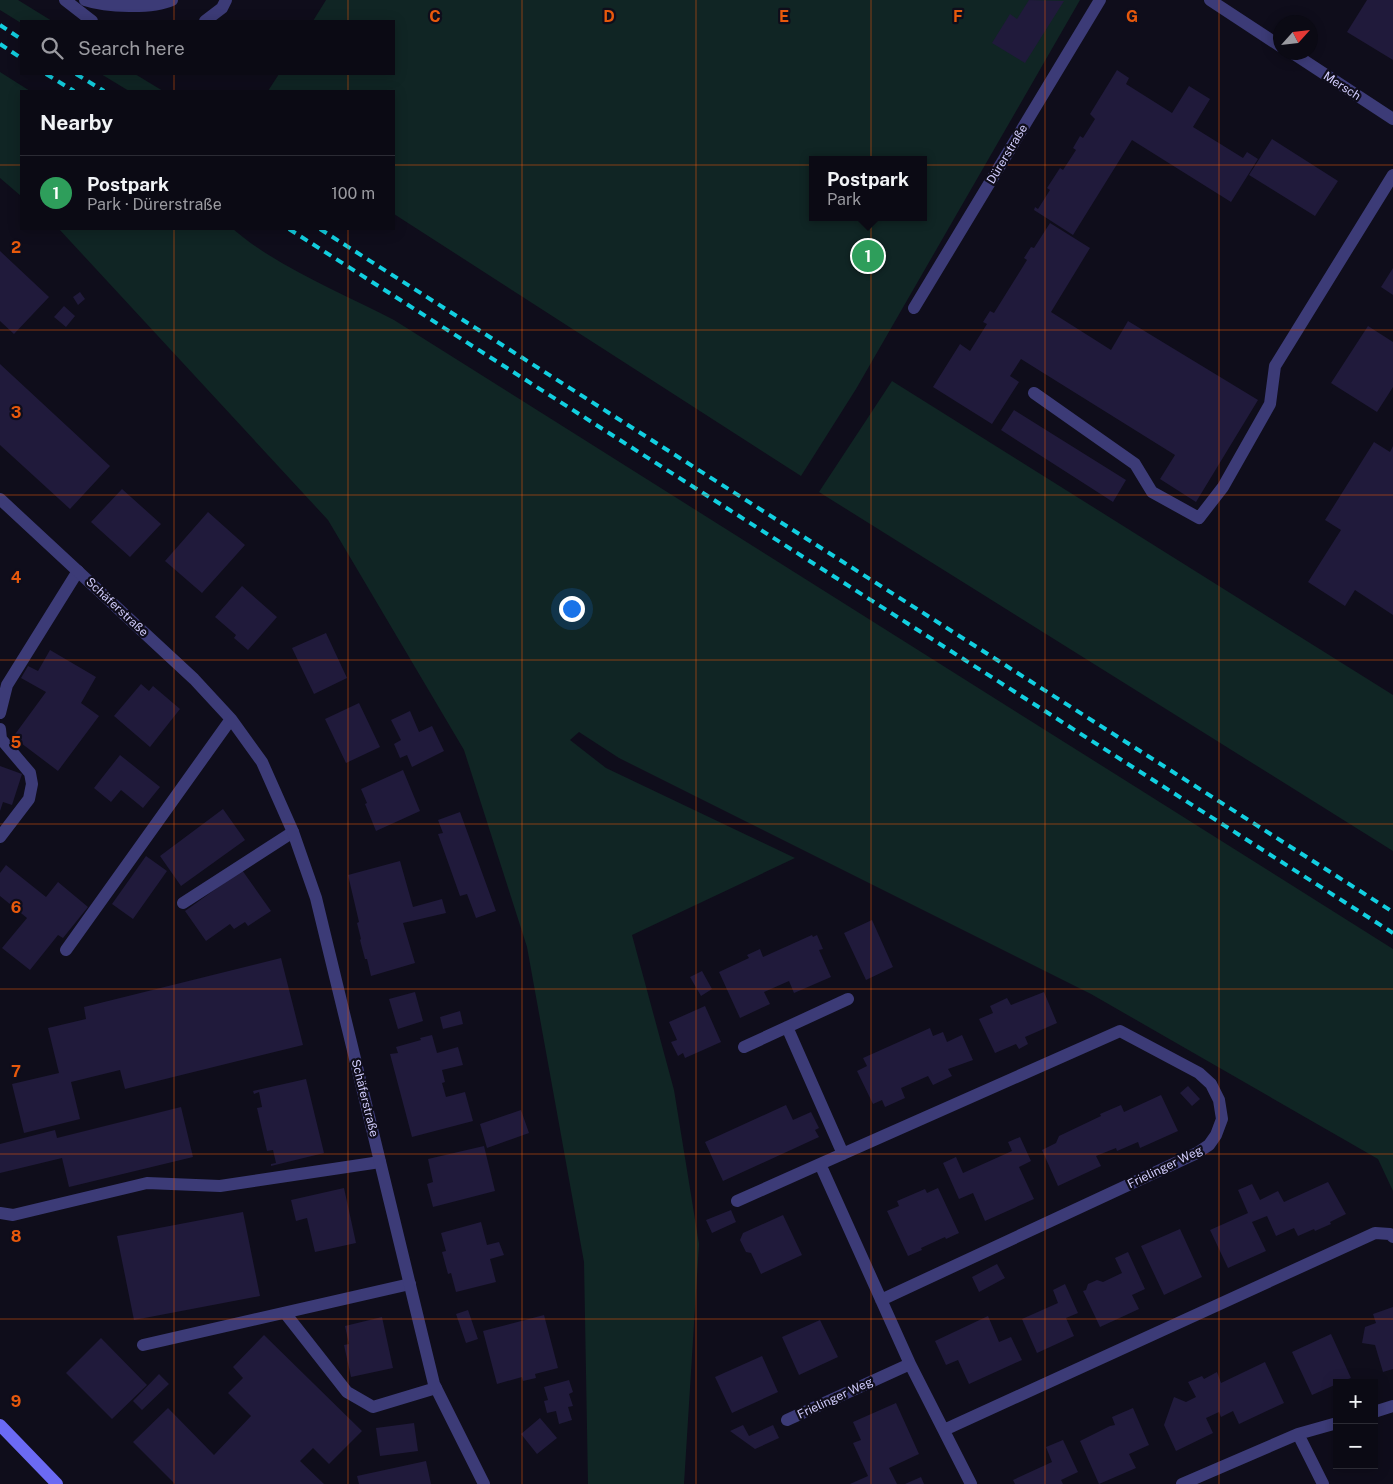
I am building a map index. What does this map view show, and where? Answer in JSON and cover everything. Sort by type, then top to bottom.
[{"type":"main road","points":[[0,1425],[57,1484]]},
{"type":"street","points":[[65,0],[91,20]]},
{"type":"street","points":[[85,0],[130,7],[172,0]]},
{"type":"street","points":[[206,20],[222,8],[226,0]]},
{"type":"street","name":"Dürerstraße","points":[[914,308],[1100,0]]},
{"type":"street","points":[[1210,0],[1273,41]]},
{"type":"street","name":"Mersch","points":[[1303,60],[1393,119]]},
{"type":"street","points":[[1034,393],[1135,464],[1152,492],[1200,518],[1223,487],[1270,404],[1275,366],[1393,175]]},
{"type":"street","name":"Schäferstraße","points":[[0,499],[194,679],[231,719],[262,762],[293,832],[316,898],[436,1388],[484,1484]]},
{"type":"street","points":[[0,713],[7,685],[78,571]]},
{"type":"street","points":[[66,950],[231,719]]},
{"type":"street","points":[[0,729],[1,739],[30,773],[32,784],[30,799],[0,837]]},
{"type":"street","points":[[183,903],[293,832]]},
{"type":"street","points":[[744,1047],[848,999]]},
{"type":"street","points":[[787,1027],[843,1154]]},
{"type":"street","name":"Frielinger Weg","points":[[737,1201],[1120,1031],[1199,1073],[1211,1084],[1219,1100],[1222,1119],[1216,1136],[1209,1145],[1197,1153],[881,1300]]},
{"type":"street","points":[[0,1213],[13,1214],[147,1183],[220,1186],[380,1162]]},
{"type":"street","points":[[820,1164],[910,1364],[971,1484]]},
{"type":"street","points":[[944,1430],[1375,1233],[1390,1234],[1393,1237]]},
{"type":"street","points":[[143,1345],[410,1284]]},
{"type":"street","points":[[285,1313],[347,1392],[373,1407],[436,1388]]},
{"type":"street","name":"Frielinger Weg","points":[[788,1420],[910,1364]]},
{"type":"street","points":[[1378,1411],[1393,1406]]},
{"type":"street","points":[[1182,1484],[1298,1434],[1333,1423]]},
{"type":"street","points":[[1298,1434],[1323,1484]]},
{"type":"green space","points":[[0,0],[18,0],[50,20],[20,20],[20,22],[0,10]]},
{"type":"green space","points":[[326,0],[1080,0],[856,389],[801,476],[395,215],[395,90],[269,90],[278,75],[395,75],[395,20],[314,20]]},
{"type":"green space","points":[[0,72],[28,90],[20,90],[20,195],[0,178]]},
{"type":"green space","points":[[103,75],[137,75],[161,90],[127,90]]},
{"type":"green space","points":[[60,230],[234,230],[250,243],[310,279],[394,320],[1393,949],[1393,1191],[1378,1159],[1091,994],[619,758],[579,732],[570,740],[606,768],[795,858],[632,935],[674,1090],[699,1244],[684,1484],[588,1484],[584,1262],[527,947],[464,750],[328,520]]},
{"type":"green space","points":[[892,381],[1393,695],[1393,851],[819,492]]},
{"type":"building","points":[[1029,0],[1064,1],[1025,63],[992,43],[1010,14],[1017,19]]},
{"type":"building","points":[[1367,0],[1393,0],[1393,60],[1347,32]]},
{"type":"building","points":[[1117,70],[1129,78],[1126,84],[1172,113],[1189,86],[1210,99],[1193,127],[1243,158],[1247,152],[1258,159],[1231,202],[1132,140],[1073,235],[1034,210],[1035,207],[1038,209],[1050,190],[1047,188],[1060,168],[1063,170],[1076,150],[1073,148],[1080,136],[1083,138],[1095,119],[1090,114]]},
{"type":"building","points":[[1272,139],[1338,181],[1315,216],[1249,175]]},
{"type":"building","points":[[1050,223],[1090,248],[1051,312],[1111,350],[1128,321],[1258,400],[1196,502],[1160,479],[1175,455],[1021,359],[1010,376],[1019,382],[992,424],[933,387],[960,344],[970,351],[987,324],[983,322],[990,311],[994,313],[1027,260],[1024,258],[1031,247],[1034,248]]},
{"type":"building","points":[[0,251],[49,297],[14,334],[0,321]]},
{"type":"building","points":[[1393,268],[1393,295],[1381,287]]},
{"type":"building","points":[[80,292],[85,299],[78,305],[73,297]]},
{"type":"building","points":[[64,306],[75,316],[66,327],[54,317]]},
{"type":"building","points":[[1368,326],[1393,342],[1393,387],[1377,412],[1331,383]]},
{"type":"building","points":[[0,364],[110,466],[70,509],[0,445]]},
{"type":"building","points":[[1014,410],[1126,480],[1113,502],[1001,430]]},
{"type":"building","points":[[1374,442],[1390,452],[1393,446],[1393,615],[1355,590],[1345,606],[1308,582],[1341,530],[1325,520]]},
{"type":"building","points":[[122,489],[161,524],[130,557],[91,522]]},
{"type":"building","points":[[208,512],[245,545],[202,593],[165,561]]},
{"type":"building","points":[[242,586],[277,617],[248,650],[234,638],[236,635],[215,617]]},
{"type":"building","points":[[326,633],[347,678],[314,694],[292,648]]},
{"type":"building","points":[[50,650],[96,677],[81,703],[99,716],[58,771],[13,737],[46,692],[21,678],[28,666],[38,671]]},
{"type":"building","points":[[141,684],[149,691],[153,686],[180,709],[150,747],[114,716]]},
{"type":"building","points":[[359,703],[380,747],[346,763],[325,719]]},
{"type":"building","points":[[410,711],[419,732],[432,726],[444,751],[412,767],[407,755],[400,758],[394,744],[401,740],[391,720]]},
{"type":"building","points":[[120,755],[160,787],[143,808],[121,790],[111,802],[94,788]]},
{"type":"building","points":[[0,766],[22,774],[12,805],[3,802],[0,811]]},
{"type":"building","points":[[403,770],[420,811],[376,831],[361,789]]},
{"type":"building","points":[[223,809],[245,840],[181,886],[160,856]]},
{"type":"building","points":[[460,812],[496,911],[476,918],[467,894],[460,896],[438,834],[443,833],[438,820]]},
{"type":"building","points":[[146,856],[167,871],[133,919],[112,904]]},
{"type":"building","points":[[400,861],[413,907],[442,899],[446,913],[403,923],[415,963],[371,976],[360,940],[357,923],[359,922],[348,875]]},
{"type":"building","points":[[6,865],[46,897],[58,882],[88,907],[63,938],[58,935],[30,970],[2,948],[27,918],[0,896],[0,873]]},
{"type":"building","points":[[242,870],[271,911],[248,926],[245,922],[234,929],[230,924],[206,941],[185,911]]},
{"type":"building","points":[[872,920],[893,967],[866,980],[844,933]]},
{"type":"building","points":[[812,935],[813,937],[817,935],[823,949],[819,950],[831,977],[794,993],[789,981],[764,992],[770,1004],[740,1018],[719,972],[749,958],[747,955],[760,949],[763,957]]},
{"type":"building","points":[[281,958],[303,1045],[125,1089],[120,1070],[71,1082],[80,1119],[24,1133],[12,1084],[59,1073],[48,1028],[86,1019],[84,1007]]},
{"type":"building","points":[[702,971],[712,989],[701,996],[690,977]]},
{"type":"building","points":[[415,992],[423,1021],[398,1029],[389,999]]},
{"type":"building","points":[[1044,992],[1057,1023],[1025,1037],[1028,1044],[1019,1049],[1016,1044],[995,1053],[979,1019],[993,1013],[990,1006],[1007,998],[1011,1005]]},
{"type":"building","points":[[705,1006],[721,1042],[685,1058],[683,1053],[678,1056],[671,1042],[677,1040],[669,1022]]},
{"type":"building","points":[[460,1011],[463,1024],[443,1029],[440,1017]]},
{"type":"building","points":[[930,1028],[933,1036],[943,1032],[947,1042],[962,1035],[973,1060],[948,1069],[952,1076],[933,1085],[928,1076],[901,1088],[905,1098],[885,1107],[882,1100],[873,1104],[857,1071],[867,1066],[863,1058]]},
{"type":"building","points":[[432,1035],[437,1053],[458,1047],[463,1065],[442,1070],[445,1082],[442,1083],[446,1097],[465,1092],[473,1121],[412,1137],[390,1054],[398,1053],[396,1047]]},
{"type":"building","points":[[306,1079],[324,1153],[271,1166],[271,1164],[276,1163],[273,1150],[267,1151],[257,1108],[262,1107],[259,1092],[254,1094],[253,1091]]},
{"type":"building","points":[[1188,1086],[1200,1099],[1192,1106],[1180,1093]]},
{"type":"building","points":[[1161,1095],[1178,1131],[1140,1148],[1138,1142],[1117,1151],[1116,1148],[1096,1156],[1101,1166],[1058,1186],[1042,1150],[1056,1143],[1059,1136],[1101,1116],[1100,1114],[1121,1105],[1124,1112]]},
{"type":"building","points":[[786,1105],[793,1120],[811,1112],[819,1128],[815,1130],[819,1137],[723,1181],[705,1142]]},
{"type":"building","points":[[181,1107],[193,1157],[69,1187],[62,1158],[0,1173],[0,1144],[55,1130],[57,1138]]},
{"type":"building","points":[[521,1110],[529,1133],[487,1148],[480,1124]]},
{"type":"building","points":[[1020,1137],[1031,1161],[1019,1167],[1034,1199],[985,1221],[973,1193],[959,1199],[943,1163],[956,1157],[963,1173],[1012,1151],[1008,1142]]},
{"type":"building","points":[[484,1146],[495,1191],[433,1207],[427,1184],[433,1182],[428,1159]]},
{"type":"building","points":[[1328,1182],[1346,1214],[1330,1222],[1331,1224],[1298,1236],[1294,1228],[1276,1236],[1267,1216],[1252,1222],[1266,1251],[1228,1268],[1210,1230],[1248,1213],[1238,1190],[1252,1184],[1260,1200],[1278,1191],[1284,1202]]},
{"type":"building","points":[[344,1188],[356,1243],[315,1252],[307,1218],[296,1221],[291,1200]]},
{"type":"building","points":[[938,1188],[959,1233],[946,1239],[945,1237],[908,1256],[887,1211],[899,1206],[897,1201],[925,1189],[927,1193]]},
{"type":"building","points":[[731,1210],[736,1222],[712,1233],[706,1220]]},
{"type":"building","points":[[243,1212],[260,1296],[134,1320],[117,1236]]},
{"type":"building","points":[[783,1215],[802,1255],[761,1274],[751,1253],[746,1252],[740,1240],[743,1233]]},
{"type":"building","points":[[481,1222],[487,1245],[499,1242],[504,1255],[490,1259],[496,1282],[456,1292],[451,1273],[448,1274],[442,1252],[446,1251],[441,1233]]},
{"type":"building","points":[[1180,1229],[1202,1277],[1164,1295],[1141,1246]]},
{"type":"building","points":[[1128,1252],[1145,1289],[1132,1295],[1139,1309],[1100,1327],[1083,1291],[1086,1290],[1088,1284],[1097,1280],[1103,1282],[1122,1273],[1115,1258]]},
{"type":"building","points":[[997,1264],[1005,1278],[979,1292],[972,1277]]},
{"type":"building","points":[[1065,1284],[1078,1313],[1066,1318],[1074,1336],[1037,1353],[1022,1319],[1058,1303],[1053,1290]]},
{"type":"building","points":[[1393,1307],[1393,1369],[1383,1372],[1375,1345],[1362,1343],[1365,1327],[1376,1323],[1373,1314]]},
{"type":"building","points":[[468,1310],[478,1339],[466,1343],[456,1314]]},
{"type":"building","points":[[544,1315],[558,1368],[535,1374],[536,1378],[523,1381],[522,1377],[497,1384],[483,1331]]},
{"type":"building","points":[[988,1316],[999,1342],[1011,1337],[1022,1360],[969,1384],[958,1360],[946,1365],[935,1341]]},
{"type":"building","points":[[382,1317],[393,1368],[351,1377],[344,1345],[349,1344],[345,1326]]},
{"type":"building","points":[[820,1320],[838,1357],[799,1375],[782,1337]]},
{"type":"building","points":[[1331,1334],[1351,1378],[1333,1379],[1333,1386],[1312,1395],[1292,1352]]},
{"type":"building","points":[[264,1335],[362,1431],[329,1464],[313,1448],[300,1461],[324,1484],[175,1484],[133,1442],[168,1408],[214,1455],[251,1416],[228,1393],[243,1378],[233,1367]]},
{"type":"building","points":[[101,1338],[147,1385],[112,1419],[66,1373]]},
{"type":"building","points":[[762,1356],[778,1392],[732,1413],[715,1377]]},
{"type":"building","points":[[1265,1362],[1284,1403],[1239,1424],[1233,1411],[1221,1417],[1219,1412],[1206,1418],[1213,1433],[1176,1451],[1164,1425],[1174,1397],[1186,1402],[1196,1397],[1188,1382],[1202,1376],[1204,1379],[1217,1372],[1221,1383]]},
{"type":"building","points":[[159,1374],[169,1384],[142,1410],[133,1401]]},
{"type":"building","points":[[569,1380],[573,1392],[569,1394],[573,1406],[568,1407],[572,1420],[559,1424],[556,1411],[547,1413],[544,1401],[548,1400],[544,1387]]},
{"type":"building","points":[[896,1403],[919,1454],[889,1468],[897,1484],[850,1484],[868,1476],[853,1443],[861,1440],[853,1422]]},
{"type":"building","points":[[1133,1408],[1149,1445],[1129,1454],[1136,1468],[1099,1484],[1080,1441],[1115,1425],[1112,1417]]},
{"type":"building","points":[[540,1418],[557,1438],[537,1454],[521,1434]]},
{"type":"building","points":[[414,1423],[418,1451],[380,1456],[376,1428]]},
{"type":"building","points":[[743,1425],[749,1436],[773,1425],[779,1438],[755,1449],[730,1431]]},
{"type":"building","points":[[1063,1440],[1078,1472],[1061,1480],[1063,1484],[1015,1484],[1013,1480],[1052,1462],[1046,1447]]},
{"type":"building","points":[[426,1461],[431,1484],[359,1484],[357,1476]]},
{"type":"building","points":[[921,1477],[924,1484],[905,1484]]},
{"type":"railway","points":[[0,25],[20,38]]},
{"type":"railway","points":[[0,44],[20,57]]},
{"type":"railway","points":[[48,75],[72,90]]},
{"type":"railway","points":[[78,75],[102,90]]},
{"type":"railway","points":[[291,230],[1393,933]]},
{"type":"railway","points":[[322,230],[1393,912]]},
{"type":"place","name":"Postpark","points":[[868,256]]}]
